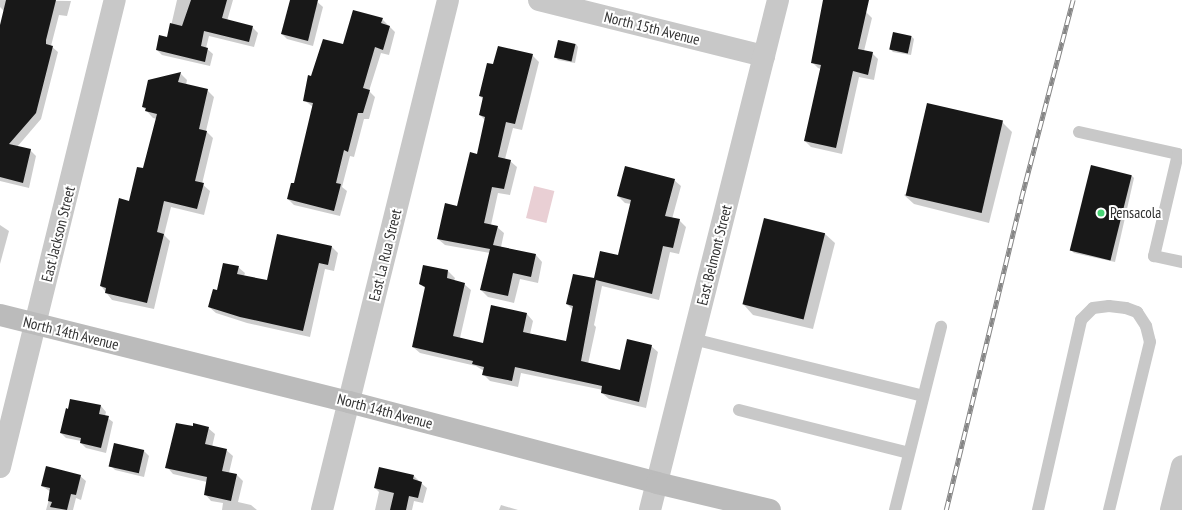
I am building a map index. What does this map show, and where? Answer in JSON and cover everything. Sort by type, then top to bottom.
[{"type":"street","name":"East Jackson Street","points":[[0,467],[115,0]]},
{"type":"street","name":"East La Rua Street","points":[[322,510],[448,0]]},
{"type":"street","name":"North 15th Avenue","points":[[539,0],[764,56]]},
{"type":"street","name":"East Belmont Street","points":[[650,510],[778,0]]},
{"type":"street","name":"North 14th Avenue","points":[[0,315],[349,402],[657,483],[770,510]]},
{"type":"street","points":[[1176,500],[1182,466]]},
{"type":"lane","points":[[1079,132],[1178,154],[1154,256],[1182,262]]},
{"type":"lane","points":[[1038,510],[1081,320],[1093,308],[1109,306],[1126,308],[1137,312],[1146,326],[1150,342],[1109,510]]},
{"type":"lane","points":[[895,510],[941,327]]},
{"type":"lane","points":[[693,339],[923,396]]},
{"type":"lane","points":[[738,410],[909,453]]},
{"type":"shaded area","points":[[534,186],[554,191],[546,223],[526,218]]},
{"type":"building","points":[[6,0],[56,0],[46,40],[46,44],[53,46],[36,113],[9,144],[31,149],[23,183],[0,177],[0,25]]},
{"type":"building","points":[[191,0],[227,0],[222,18],[253,26],[249,42],[204,31],[201,46],[208,48],[205,62],[156,50],[159,35],[167,37],[170,23],[182,26]]},
{"type":"building","points":[[290,0],[318,0],[308,41],[281,34]]},
{"type":"building","points":[[823,0],[869,0],[858,49],[873,52],[868,75],[853,71],[836,148],[804,141],[821,65],[811,63]]},
{"type":"building","points":[[353,10],[383,18],[381,23],[390,26],[383,50],[375,47],[363,88],[370,90],[363,113],[358,113],[348,152],[344,150],[336,183],[341,184],[334,211],[287,199],[291,183],[294,183],[313,103],[303,101],[308,75],[311,76],[323,39],[343,44]]},
{"type":"building","points":[[893,32],[912,36],[908,54],[889,50]]},
{"type":"building","points":[[558,40],[576,44],[571,62],[554,58]]},
{"type":"building","points":[[498,46],[533,54],[515,124],[506,122],[498,157],[511,160],[504,189],[492,187],[484,223],[498,226],[493,245],[536,254],[531,277],[513,273],[508,296],[480,290],[490,249],[437,239],[445,203],[457,206],[470,152],[477,154],[485,117],[479,115],[483,97],[479,96],[487,63],[493,64]]},
{"type":"building","points":[[181,72],[178,82],[208,89],[199,129],[207,131],[195,181],[204,183],[197,209],[164,201],[157,232],[164,234],[147,303],[105,293],[106,288],[100,286],[119,198],[129,201],[137,167],[143,168],[157,114],[145,111],[146,108],[142,107],[148,80]]},
{"type":"building","points":[[927,103],[1003,121],[982,213],[906,196]]},
{"type":"building","points":[[1091,165],[1132,175],[1110,261],[1070,250]]},
{"type":"building","points":[[625,166],[675,179],[665,216],[680,219],[673,248],[663,246],[652,294],[596,280],[581,361],[620,370],[627,339],[652,345],[639,402],[601,393],[602,386],[515,367],[512,381],[482,375],[484,367],[472,364],[473,361],[412,347],[425,287],[419,284],[423,265],[448,270],[447,278],[465,283],[453,336],[483,343],[491,305],[527,313],[523,332],[566,341],[573,306],[566,304],[573,274],[594,278],[600,251],[618,255],[631,200],[617,196]]},
{"type":"building","points":[[764,218],[825,233],[804,320],[742,304]]},
{"type":"building","points":[[277,234],[332,246],[328,265],[319,263],[303,331],[240,317],[208,307],[213,289],[217,290],[223,263],[239,266],[237,274],[267,280]]},
{"type":"building","points":[[70,399],[101,405],[99,414],[109,416],[101,448],[80,443],[81,438],[60,433],[66,408],[68,409]]},
{"type":"building","points":[[176,423],[193,426],[193,423],[209,427],[205,444],[227,449],[222,471],[237,474],[231,501],[204,495],[207,477],[165,468]]},
{"type":"building","points":[[114,443],[144,450],[139,473],[109,466]]},
{"type":"building","points":[[46,466],[81,475],[76,495],[71,494],[67,510],[50,507],[52,502],[48,501],[50,488],[41,486]]},
{"type":"building","points":[[379,467],[414,475],[413,479],[422,482],[418,498],[409,496],[406,510],[390,510],[394,493],[374,488]]},
{"type":"railway","points":[[946,510],[1021,199],[1073,0]]},
{"type":"place","name":"Pensacola","points":[[1101,213]]}]
